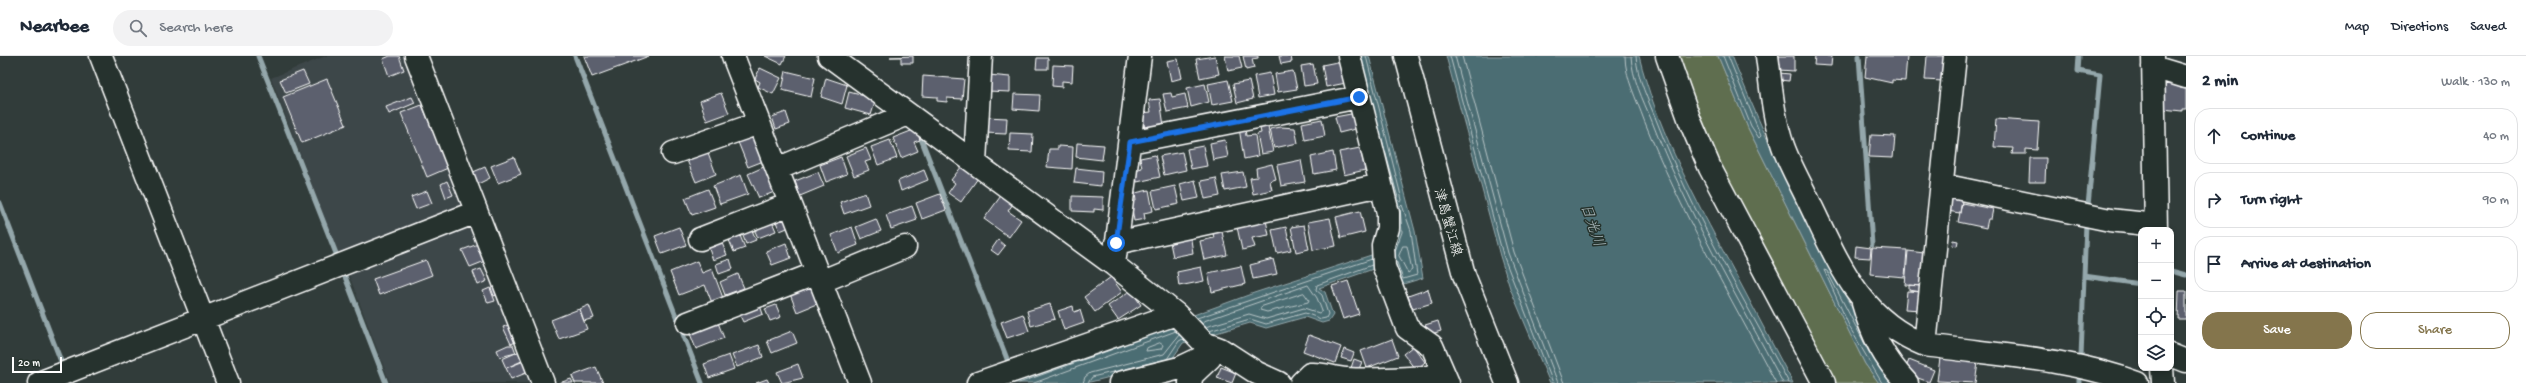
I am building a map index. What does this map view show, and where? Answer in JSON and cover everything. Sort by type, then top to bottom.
[{"type":"street","points":[[101,56],[228,383]]},
{"type":"street","points":[[416,56],[543,383]]},
{"type":"street","points":[[733,56],[860,383]]},
{"type":"street","points":[[829,56],[1114,265],[1178,315],[1212,346],[1256,378],[1279,383]]},
{"type":"street","points":[[975,162],[981,56]]},
{"type":"street","points":[[1114,265],[1140,56]]},
{"type":"street","points":[[1301,383],[1310,374],[1322,373],[1344,379],[1447,379],[1432,346],[1407,328],[1384,267],[1383,244],[1388,228],[1388,213],[1349,56]]},
{"type":"street","name":"津島蟹江線","points":[[1406,56],[1464,275],[1507,383]]},
{"type":"street","points":[[1667,56],[1690,121],[1710,168],[1824,383]]},
{"type":"street","points":[[1767,56],[1783,145],[1836,258],[1862,300],[1887,325],[1906,337],[1925,345],[2074,366],[2118,376],[2137,383]]},
{"type":"street","points":[[1925,345],[1955,56]]},
{"type":"street","points":[[2156,227],[2153,62],[2186,77]]},
{"type":"street","points":[[1130,142],[1359,97]]},
{"type":"street","points":[[777,169],[908,114]]},
{"type":"street","points":[[673,153],[759,123]]},
{"type":"street","points":[[1942,184],[2110,220],[2150,227]]},
{"type":"street","points":[[1116,243],[1382,185]]},
{"type":"street","points":[[700,239],[790,204]]},
{"type":"street","points":[[39,383],[476,212]]},
{"type":"street","points":[[688,323],[905,247]]},
{"type":"street","points":[[1862,300],[1869,325],[1878,346],[1890,365],[1908,383]]},
{"type":"street","points":[[978,383],[1178,315]]},
{"type":"street","points":[[1120,383],[1180,368],[1212,346]]},
{"type":"street","points":[[1190,383],[1192,375],[1212,346]]},
{"type":"street","points":[[2174,356],[2186,361]]},
{"type":"street","points":[[2162,371],[2163,383]]},
{"type":"shaded area","points":[[326,56],[408,56],[467,207],[340,258],[271,78]]},
{"type":"shaded area","points":[[466,224],[476,227],[537,383],[390,383],[347,270]]},
{"type":"green space","points":[[1672,56],[1718,56],[1748,128],[1865,364],[1879,383],[1828,383],[1774,285]]},
{"type":"water","points":[[1356,56],[1369,56],[1415,231],[1423,278],[1400,285],[1393,262],[1319,288],[1325,292],[1333,315],[1329,321],[1322,323],[1305,317],[1266,328],[1250,323],[1183,343],[1170,362],[1086,383],[1007,383],[1254,293],[1393,248],[1398,232],[1398,221]]},
{"type":"water","name":"日光川","points":[[1446,56],[1639,56],[1654,106],[1674,155],[1793,383],[1550,383],[1510,288]]},
{"type":"water","points":[[1718,56],[1732,56],[1768,141],[1807,223],[1850,304],[1897,383],[1879,383],[1865,364],[1748,128]]},
{"type":"building","points":[[390,56],[399,56],[404,70],[389,76],[383,59]]},
{"type":"building","points":[[584,56],[649,56],[592,77]]},
{"type":"building","points":[[765,56],[786,56],[782,64]]},
{"type":"building","points":[[913,56],[913,63],[901,63],[901,57],[890,57]]},
{"type":"building","points":[[1215,56],[1219,74],[1200,78],[1196,59]]},
{"type":"building","points":[[1225,56],[1239,56],[1242,68],[1228,71]]},
{"type":"building","points":[[1243,56],[1258,56],[1258,58],[1252,59],[1254,68],[1246,70]]},
{"type":"building","points":[[1279,56],[1291,56],[1292,62],[1281,64]]},
{"type":"building","points":[[1779,56],[1794,56],[1794,71],[1779,70]]},
{"type":"building","points":[[1815,56],[1832,56],[1831,66],[1814,65]]},
{"type":"building","points":[[1867,56],[1907,56],[1905,81],[1892,80],[1892,83],[1865,77]]},
{"type":"building","points":[[1927,56],[1945,56],[1942,81],[1925,80]]},
{"type":"building","points":[[1037,58],[1048,58],[1048,69],[1036,69]]},
{"type":"building","points":[[1178,59],[1182,78],[1171,81],[1167,61]]},
{"type":"building","points":[[1342,61],[1346,83],[1326,87],[1322,65]]},
{"type":"building","points":[[1313,64],[1317,84],[1304,86],[1301,66]]},
{"type":"building","points":[[1053,65],[1073,66],[1072,82],[1062,81],[1062,87],[1052,86]]},
{"type":"building","points":[[760,68],[781,78],[773,94],[758,87],[760,82],[755,79]]},
{"type":"building","points":[[303,71],[309,84],[286,93],[280,80]]},
{"type":"building","points":[[786,71],[815,78],[811,97],[782,90]]},
{"type":"building","points":[[1293,71],[1297,89],[1278,92],[1275,74]]},
{"type":"building","points":[[1270,73],[1274,95],[1258,98],[1254,76]]},
{"type":"building","points":[[1779,73],[1790,74],[1789,81],[1779,80]]},
{"type":"building","points":[[989,75],[1010,77],[1010,92],[988,91]]},
{"type":"building","points":[[923,76],[964,79],[962,99],[947,98],[947,102],[937,101],[937,97],[922,96]]},
{"type":"building","points":[[826,78],[847,85],[842,104],[821,97]]},
{"type":"building","points":[[327,79],[346,125],[302,143],[283,97]]},
{"type":"building","points":[[1228,80],[1233,101],[1212,105],[1208,84]]},
{"type":"building","points":[[1249,81],[1253,99],[1237,103],[1233,84]]},
{"type":"building","points":[[1205,84],[1209,102],[1191,107],[1187,88]]},
{"type":"building","points":[[2162,84],[2180,84],[2180,88],[2186,88],[2186,109],[2182,109],[2182,111],[2163,109]]},
{"type":"building","points":[[849,92],[876,99],[871,115],[845,108]]},
{"type":"building","points":[[721,93],[729,113],[707,121],[700,101]]},
{"type":"building","points":[[1171,93],[1172,97],[1185,94],[1188,108],[1167,112],[1163,94]]},
{"type":"building","points":[[1014,94],[1040,95],[1039,111],[1013,109]]},
{"type":"building","points":[[412,97],[415,103],[389,114],[386,107]]},
{"type":"building","points":[[1160,99],[1164,126],[1145,129],[1142,113],[1151,112],[1149,100]]},
{"type":"building","points":[[422,105],[448,168],[427,177],[401,113]]},
{"type":"building","points":[[786,112],[790,124],[776,129],[772,117]]},
{"type":"building","points":[[1356,113],[1359,128],[1339,133],[1335,117]]},
{"type":"building","points":[[986,117],[1007,118],[1006,134],[985,133]]},
{"type":"building","points":[[1322,119],[1325,136],[1305,140],[1302,123]]},
{"type":"building","points":[[1996,119],[2039,122],[2037,150],[2026,149],[2026,154],[2012,154],[2013,148],[1994,147]]},
{"type":"building","points":[[1268,127],[1273,152],[1261,154],[1257,134],[1261,133],[1260,128]]},
{"type":"building","points":[[1281,127],[1295,128],[1298,143],[1274,148],[1270,129]]},
{"type":"building","points":[[1239,128],[1245,128],[1246,136],[1255,135],[1258,156],[1244,159]]},
{"type":"building","points":[[916,129],[920,140],[914,142],[918,151],[901,158],[893,138]]},
{"type":"building","points":[[1010,133],[1033,134],[1032,152],[1009,151]]},
{"type":"building","points":[[756,134],[766,160],[748,167],[738,142]]},
{"type":"building","points":[[1871,135],[1895,136],[1893,158],[1869,157]]},
{"type":"building","points":[[890,140],[897,158],[878,165],[871,147]]},
{"type":"building","points":[[1225,140],[1228,157],[1213,160],[1210,143]]},
{"type":"building","points":[[1077,143],[1104,145],[1102,160],[1076,157]]},
{"type":"building","points":[[1058,146],[1073,147],[1072,169],[1047,167],[1049,149],[1058,149]]},
{"type":"building","points":[[1203,146],[1207,166],[1191,169],[1187,149]]},
{"type":"building","points":[[866,148],[871,160],[865,162],[869,170],[854,176],[846,156]]},
{"type":"building","points":[[1360,148],[1365,170],[1344,175],[1339,152]]},
{"type":"building","points":[[707,150],[716,174],[696,182],[686,158]]},
{"type":"building","points":[[1182,152],[1186,170],[1164,175],[1160,156]]},
{"type":"building","points":[[1333,152],[1336,170],[1314,174],[1311,157]]},
{"type":"building","points":[[1155,155],[1160,177],[1137,182],[1135,170],[1142,168],[1140,158]]},
{"type":"building","points":[[514,157],[521,174],[498,183],[491,166]]},
{"type":"building","points":[[841,157],[847,174],[826,182],[820,165]]},
{"type":"building","points":[[2030,158],[2046,158],[2045,182],[2029,182]]},
{"type":"building","points":[[1301,160],[1305,182],[1281,186],[1277,165]]},
{"type":"building","points":[[1272,164],[1276,179],[1270,181],[1272,190],[1253,194],[1250,178],[1257,177],[1256,168]]},
{"type":"building","points":[[766,166],[777,191],[759,198],[748,174]]},
{"type":"building","points":[[962,166],[978,178],[961,202],[948,193],[955,183],[951,180]]},
{"type":"building","points":[[485,167],[490,178],[476,185],[471,173]]},
{"type":"building","points":[[1076,168],[1102,171],[1101,186],[1074,183]]},
{"type":"building","points":[[924,170],[928,180],[901,191],[898,181]]},
{"type":"building","points":[[818,172],[824,186],[800,196],[795,181]]},
{"type":"building","points":[[1243,172],[1246,187],[1225,191],[1222,175]]},
{"type":"building","points":[[741,175],[748,194],[720,204],[713,186]]},
{"type":"building","points":[[1216,178],[1220,196],[1205,199],[1201,181]]},
{"type":"building","points":[[1195,180],[1199,198],[1184,201],[1180,184]]},
{"type":"building","points":[[447,181],[453,195],[446,198],[441,184]]},
{"type":"building","points":[[1175,186],[1179,204],[1156,209],[1152,191]]},
{"type":"building","points":[[708,189],[715,207],[692,215],[685,198]]},
{"type":"building","points":[[1149,190],[1153,211],[1144,213],[1145,219],[1134,221],[1131,202],[1136,201],[1135,193]]},
{"type":"building","points":[[427,191],[432,203],[416,209],[411,197]]},
{"type":"building","points":[[865,193],[869,205],[844,214],[840,202]]},
{"type":"building","points":[[1003,193],[1015,201],[1008,211],[1021,220],[1009,237],[984,219]]},
{"type":"building","points":[[940,194],[946,210],[922,219],[916,203]]},
{"type":"building","points":[[1072,196],[1103,197],[1103,210],[1094,209],[1094,212],[1072,211]]},
{"type":"building","points":[[1950,198],[1962,200],[1960,213],[1947,211]]},
{"type":"building","points":[[1962,203],[1993,209],[1991,219],[1988,219],[1986,228],[1958,222]]},
{"type":"building","points":[[912,206],[917,220],[891,229],[886,215]]},
{"type":"building","points":[[785,210],[792,226],[780,231],[773,215]]},
{"type":"building","points":[[1360,211],[1365,232],[1341,238],[1336,217]]},
{"type":"building","points":[[769,215],[776,231],[758,238],[751,222]]},
{"type":"building","points":[[1330,218],[1336,246],[1313,250],[1308,222]]},
{"type":"building","points":[[876,219],[881,231],[861,239],[856,227]]},
{"type":"building","points":[[1266,220],[1269,235],[1252,238],[1255,247],[1242,250],[1237,227]]},
{"type":"building","points":[[750,225],[756,240],[746,244],[740,228]]},
{"type":"building","points":[[1304,225],[1309,249],[1296,252],[1291,227]]},
{"type":"building","points":[[679,227],[686,245],[662,254],[655,236]]},
{"type":"building","points":[[852,227],[858,245],[838,253],[831,235]]},
{"type":"building","points":[[1221,227],[1227,255],[1204,260],[1200,241],[1214,238],[1212,229]]},
{"type":"building","points":[[1286,227],[1291,250],[1277,253],[1272,230]]},
{"type":"building","points":[[737,228],[745,248],[734,252],[726,233]]},
{"type":"building","points":[[1190,233],[1193,253],[1173,257],[1169,238]]},
{"type":"building","points":[[719,236],[727,255],[713,260],[706,241]]},
{"type":"building","points":[[998,240],[1005,246],[998,255],[991,250]]},
{"type":"building","points":[[1953,240],[1958,241],[1957,246],[1952,245]]},
{"type":"building","points":[[786,243],[791,258],[772,265],[766,251]]},
{"type":"building","points":[[478,244],[485,261],[470,267],[462,250]]},
{"type":"building","points":[[1856,246],[1871,248],[1870,258],[1855,257]]},
{"type":"building","points":[[1872,248],[1907,250],[1905,277],[1870,274]]},
{"type":"building","points":[[1908,251],[1924,253],[1922,286],[1905,285]]},
{"type":"building","points":[[730,259],[733,269],[719,274],[716,264]]},
{"type":"building","points":[[1273,259],[1277,274],[1253,279],[1250,265]]},
{"type":"building","points":[[426,260],[432,275],[379,295],[373,279]]},
{"type":"building","points":[[697,261],[702,273],[712,269],[723,298],[712,303],[705,285],[679,295],[670,272]]},
{"type":"building","points":[[1241,266],[1245,284],[1212,292],[1208,273]]},
{"type":"building","points":[[1201,267],[1204,281],[1179,286],[1177,272]]},
{"type":"building","points":[[481,269],[487,281],[478,285],[473,272]]},
{"type":"building","points":[[738,274],[744,288],[725,295],[720,282]]},
{"type":"building","points":[[1111,277],[1122,292],[1095,312],[1084,297]]},
{"type":"building","points":[[1348,281],[1359,314],[1343,319],[1332,286]]},
{"type":"building","points":[[812,285],[819,303],[797,312],[790,294]]},
{"type":"building","points":[[1909,285],[1922,286],[1921,292],[1909,290]]},
{"type":"building","points":[[495,286],[499,294],[494,296],[491,288]]},
{"type":"building","points":[[490,288],[495,301],[488,303],[483,291]]},
{"type":"building","points":[[1428,289],[1432,303],[1413,309],[1408,296]]},
{"type":"building","points":[[1131,290],[1141,305],[1118,320],[1108,306]]},
{"type":"building","points":[[1907,291],[1923,292],[1921,310],[1905,309]]},
{"type":"building","points":[[2179,291],[2186,291],[2186,319],[2178,319]]},
{"type":"building","points":[[758,300],[763,314],[743,322],[737,309]]},
{"type":"building","points":[[1050,304],[1055,319],[1031,326],[1027,311]]},
{"type":"building","points":[[589,305],[594,318],[584,321],[580,309]]},
{"type":"building","points":[[776,305],[781,317],[770,321],[765,309]]},
{"type":"building","points":[[1073,306],[1074,312],[1080,310],[1084,323],[1064,330],[1058,311]]},
{"type":"building","points":[[579,309],[587,329],[559,339],[551,320]]},
{"type":"building","points":[[1023,314],[1029,331],[1007,338],[1001,322]]},
{"type":"building","points":[[717,320],[724,338],[696,349],[689,331]]},
{"type":"building","points":[[1438,321],[1441,331],[1428,335],[1425,325]]},
{"type":"building","points":[[511,324],[518,341],[511,344],[503,327]]},
{"type":"building","points":[[792,331],[797,343],[772,353],[767,341]]},
{"type":"building","points":[[1309,335],[1341,347],[1335,363],[1303,351]]},
{"type":"building","points":[[1392,339],[1398,356],[1367,368],[1361,351]]},
{"type":"building","points":[[508,345],[513,345],[516,353],[500,357],[497,350]]},
{"type":"building","points":[[759,345],[763,357],[737,367],[732,355]]},
{"type":"building","points":[[1413,346],[1425,362],[1416,370],[1403,354]]},
{"type":"building","points":[[1344,349],[1354,353],[1351,361],[1341,358]]},
{"type":"building","points":[[520,351],[524,360],[506,368],[502,359]]},
{"type":"building","points":[[729,355],[734,369],[709,378],[704,364]]},
{"type":"building","points":[[1940,358],[1978,363],[1975,383],[1937,381]]},
{"type":"building","points":[[1354,359],[1362,362],[1358,371],[1351,368]]},
{"type":"building","points":[[1909,360],[1934,370],[1929,382],[1904,373]]},
{"type":"building","points":[[524,361],[526,373],[511,379],[506,368]]},
{"type":"building","points":[[798,364],[803,378],[782,383],[777,372]]},
{"type":"building","points":[[596,367],[603,383],[575,383],[572,376]]},
{"type":"building","points":[[1221,367],[1236,373],[1232,383],[1217,378]]},
{"type":"building","points":[[571,379],[573,383],[559,383]]},
{"type":"building","points":[[767,379],[769,383],[756,383]]},
{"type":"waterway","points":[[258,56],[337,256]]},
{"type":"waterway","points":[[575,56],[702,383]]},
{"type":"waterway","points":[[1859,56],[1872,245]]},
{"type":"waterway","points":[[2079,56],[2078,71],[2100,75],[2088,206]]},
{"type":"waterway","points":[[920,136],[1009,364]]},
{"type":"waterway","points":[[0,203],[62,364]]},
{"type":"waterway","points":[[2081,357],[2086,223]]},
{"type":"waterway","points":[[2174,272],[2186,275]]},
{"type":"waterway","points":[[344,274],[386,383]]},
{"type":"waterway","points":[[2084,276],[2138,284]]},
{"type":"route","points":[[1116,243],[1130,142],[1359,97]]}]
